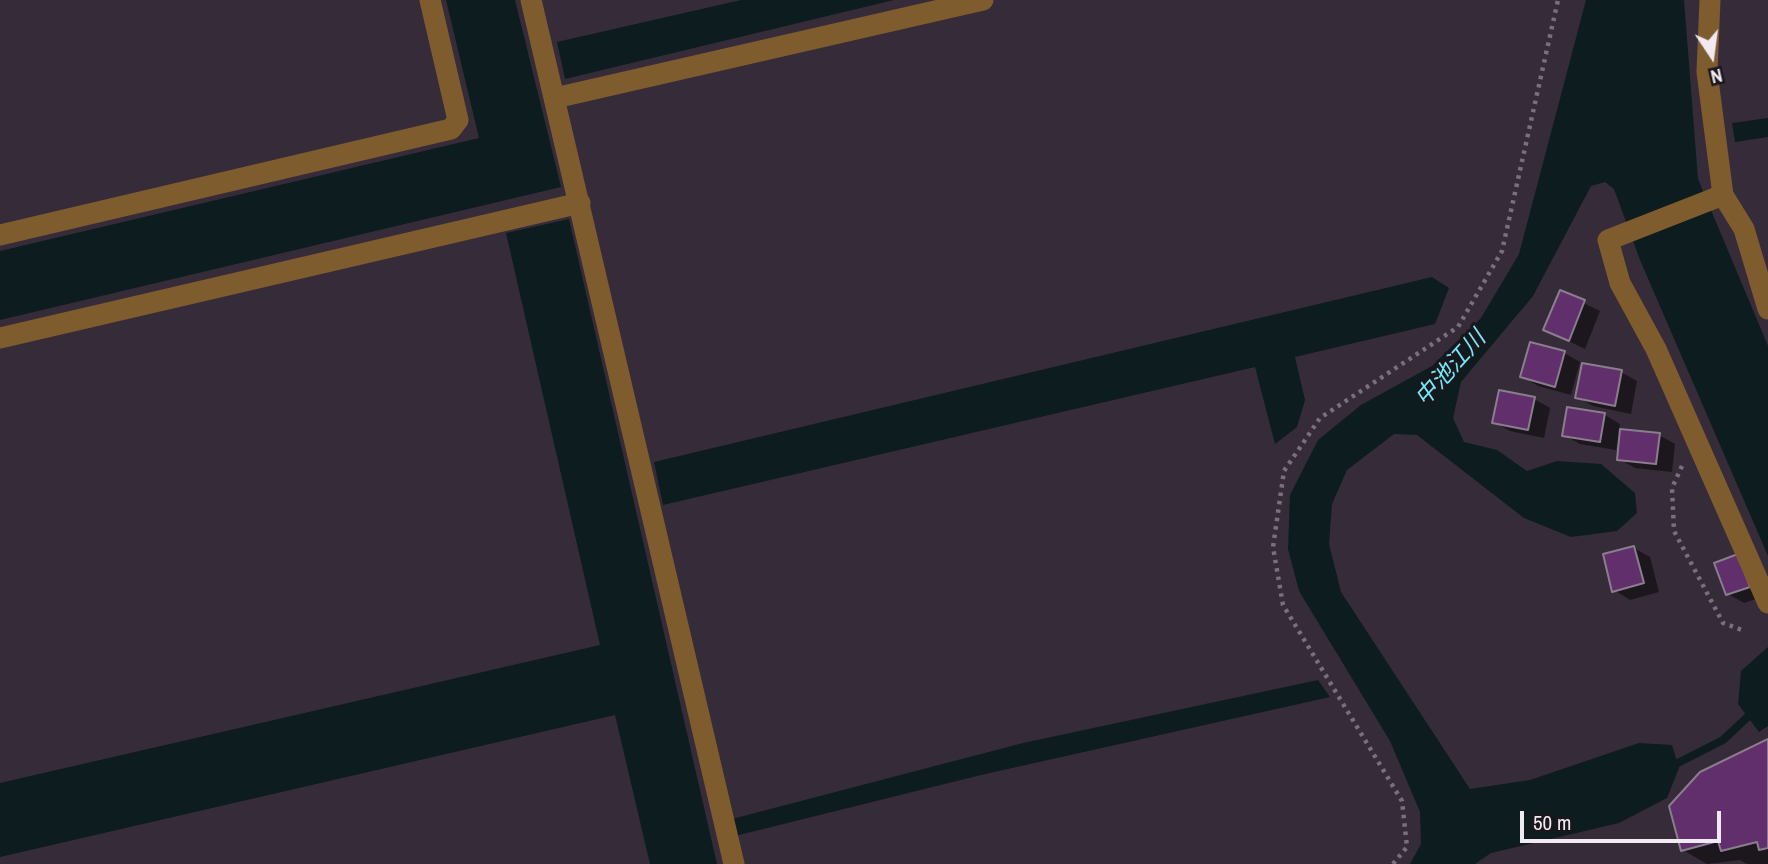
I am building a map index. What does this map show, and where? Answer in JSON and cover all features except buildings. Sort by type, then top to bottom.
[{"type":"street","points":[[0,235],[451,129],[458,120],[430,0]]},
{"type":"street","points":[[531,0],[734,864]]},
{"type":"street","points":[[555,99],[983,0]]},
{"type":"street","points":[[1710,0],[1707,72],[1723,195],[1744,229],[1768,309]]},
{"type":"street","points":[[1723,195],[1608,240],[1620,283],[1656,349],[1768,603]]},
{"type":"street","points":[[0,338],[580,203]]},
{"type":"path","points":[[1392,864],[1407,847],[1402,801],[1283,606],[1273,547],[1284,471],[1320,418],[1458,327],[1502,251],[1558,0]]},
{"type":"path","points":[[1695,437],[1672,488],[1674,531],[1723,623],[1745,631]]},
{"type":"water","points":[[446,0],[515,0],[561,187],[0,320],[0,251],[479,138]]},
{"type":"water","points":[[741,0],[894,0],[565,79],[557,42]]},
{"type":"water","name":"中池江川","points":[[1586,0],[1684,0],[1698,179],[1768,346],[1768,556],[1640,260],[1614,189],[1605,182],[1591,186],[1533,296],[1461,382],[1453,418],[1464,442],[1497,450],[1527,471],[1557,461],[1601,464],[1635,493],[1637,513],[1617,531],[1571,537],[1524,518],[1417,435],[1394,434],[1347,470],[1332,504],[1329,544],[1341,592],[1470,789],[1530,780],[1639,743],[1672,745],[1679,768],[1667,798],[1619,823],[1491,853],[1475,864],[1410,864],[1421,844],[1420,812],[1390,741],[1299,591],[1288,549],[1290,495],[1318,440],[1361,405],[1432,366],[1481,318],[1519,254]]},
{"type":"water","points":[[1768,118],[1768,137],[1735,142],[1732,123]]},
{"type":"water","points":[[569,219],[717,864],[650,864],[615,715],[0,857],[0,783],[600,645],[506,233]]},
{"type":"water","points":[[1432,277],[1449,288],[1435,324],[1295,357],[1305,400],[1297,427],[1275,444],[1255,367],[663,505],[654,462]]},
{"type":"water","points":[[1768,647],[1768,726],[1759,732],[1738,704],[1741,671]]},
{"type":"water","points":[[1318,680],[1330,697],[981,775],[735,836],[732,819],[1023,743]]},
{"type":"waterway","points":[[1670,767],[1723,740],[1754,711]]}]
